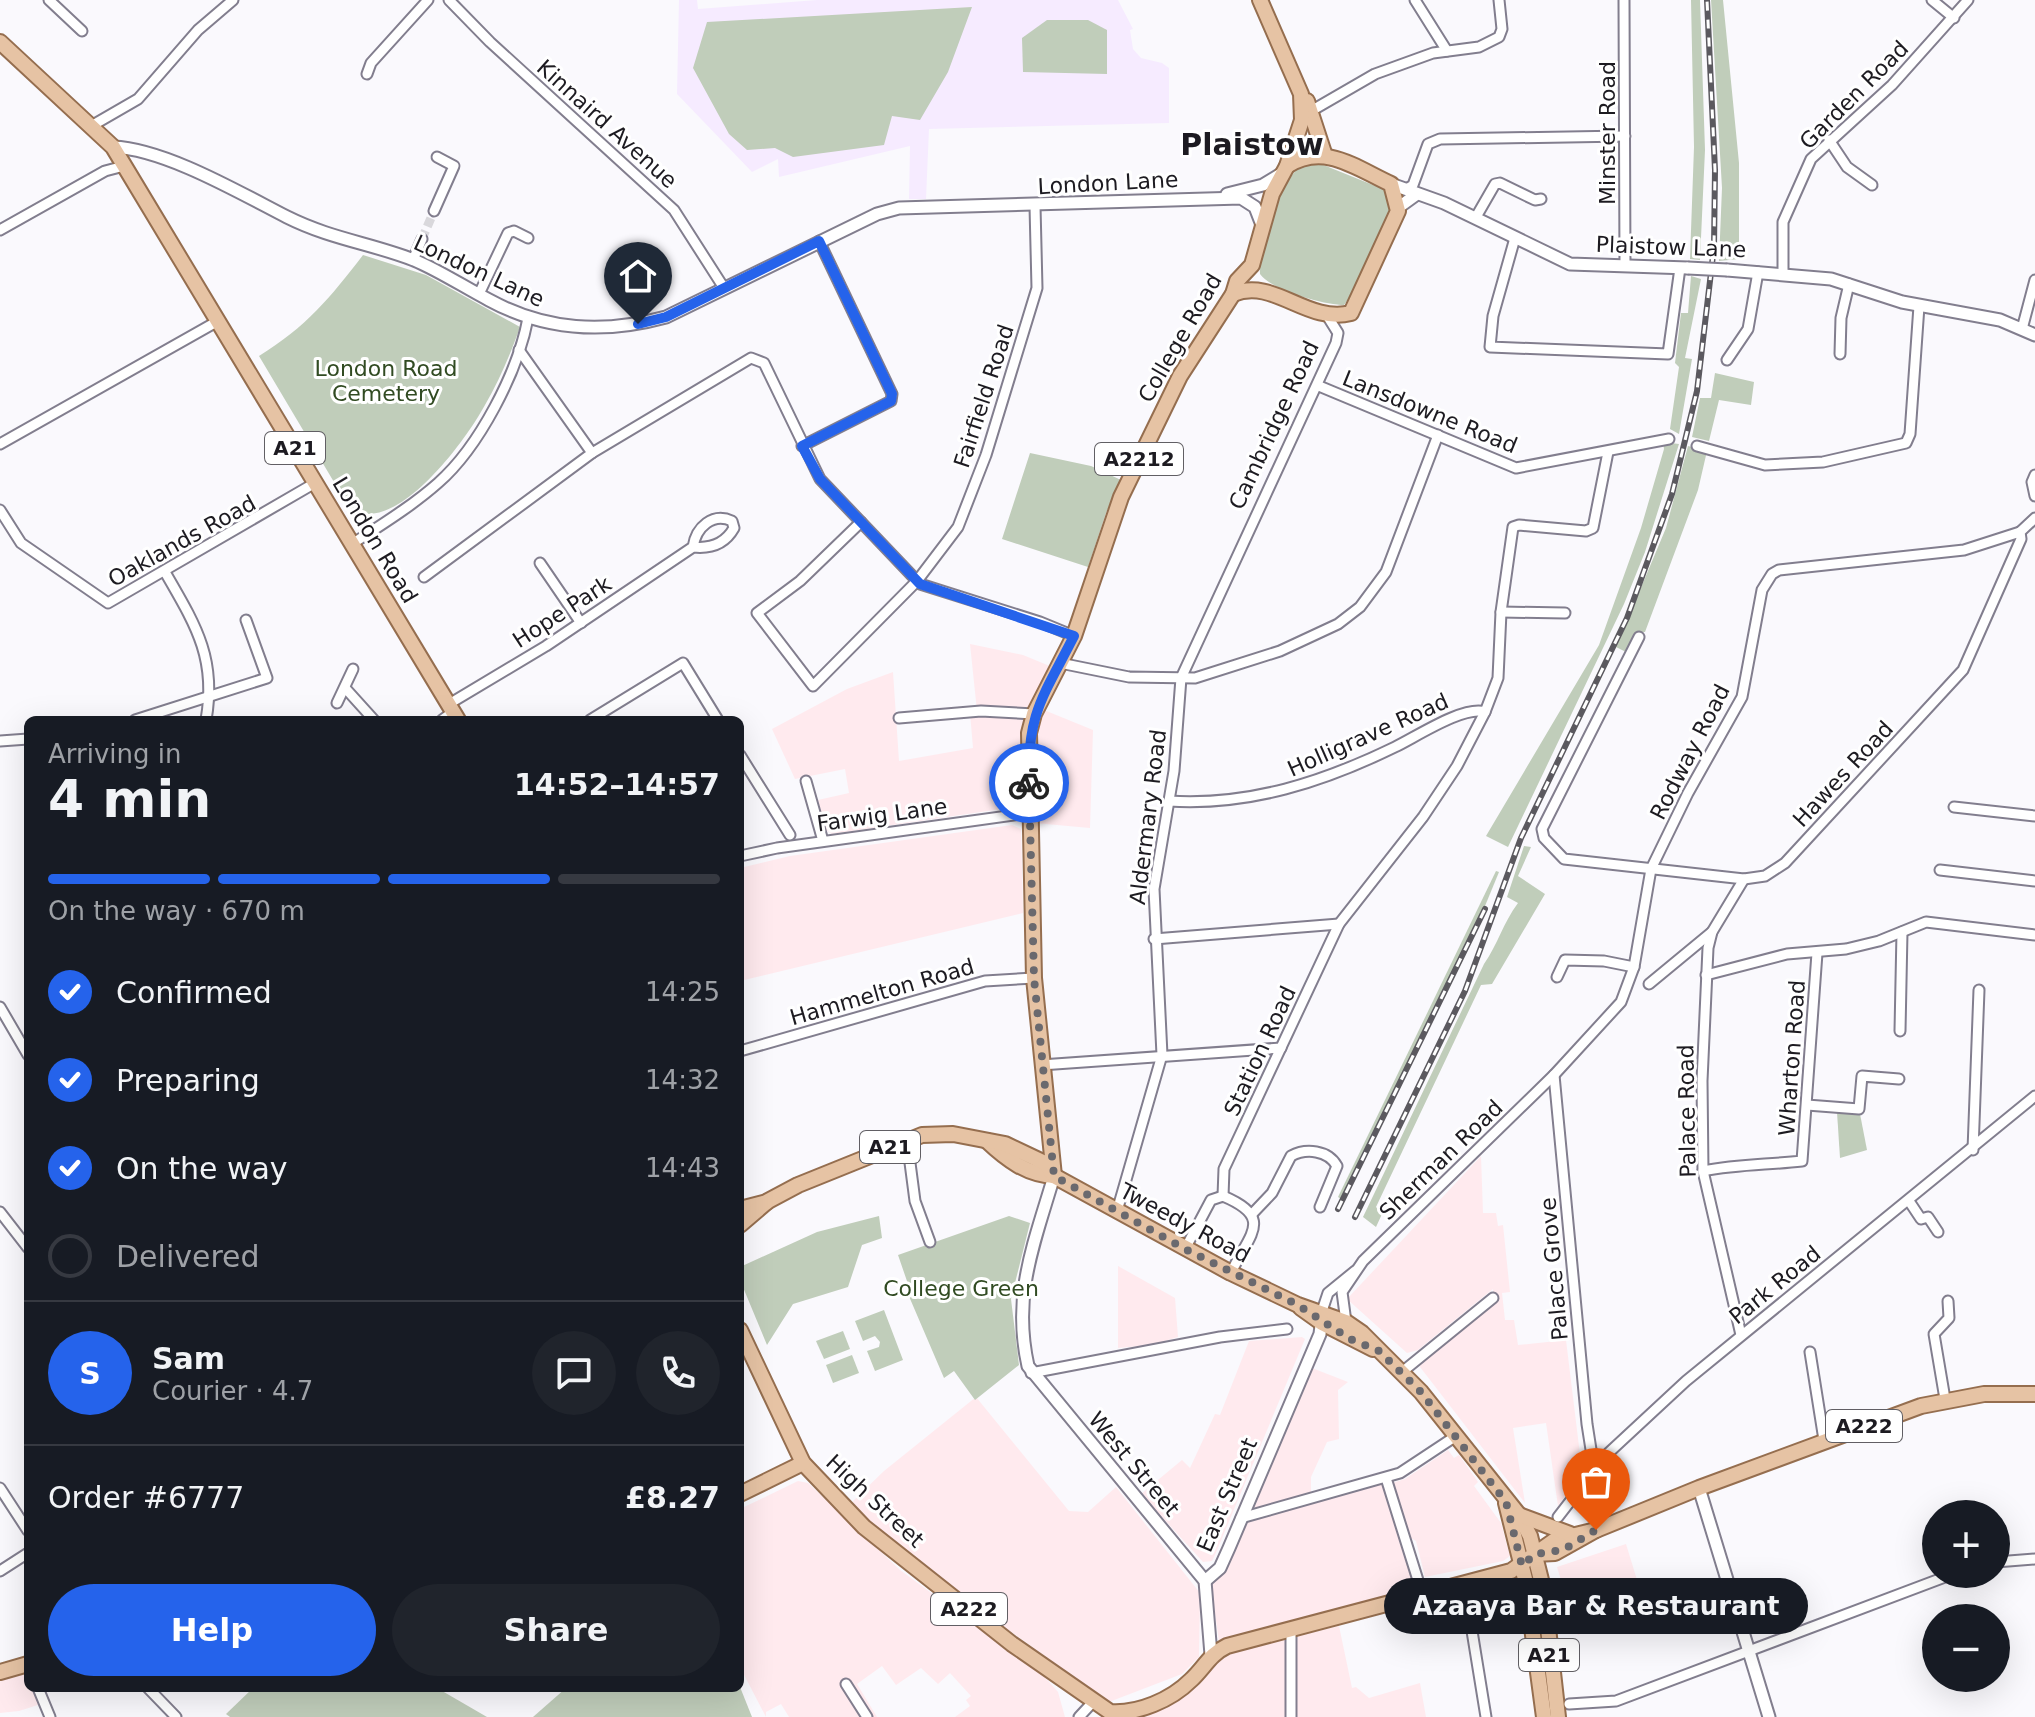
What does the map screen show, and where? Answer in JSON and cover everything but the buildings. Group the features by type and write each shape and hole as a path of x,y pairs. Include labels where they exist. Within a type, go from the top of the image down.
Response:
{"main road":[{"name":"A2212","path":"1260,0 1301,94 1302,120 1285,169"},
{"name":"A21","path":"0,42 93,125 113,147 127,171"},
{"path":"1285,169 1307,155 1324,153 1311,111 1301,94"},
{"name":"Plaistow Lane","path":"1324,153 1391,184"},
{"name":"College Road","path":"1054,1176 1034,978 1028,743 1034,714 1074,636 1121,497 1180,376 1233,294 1237,281 1252,265 1262,225 1285,169"},
{"name":"London Road","path":"127,171 451,714"},
{"path":"1391,184 1399,207"},
{"name":"Cambridge Road","path":"1328,317 1354,310 1399,207"},
{"path":"1252,265 1253,277 1266,292"},
{"path":"1233,294 1250,290 1266,292 1328,317"},
{"name":"Tweedy Road","path":"744,1208 768,1201 846,1163 907,1140 936,1134 987,1141 1025,1151 1045,1163 1054,1176 1185,1249 1298,1305 1323,1311 1346,1322 1402,1372 1456,1436 1519,1515 1535,1554"},
{"path":"1025,1151 1039,1149 1050,1138"},
{"name":"Tweedy Road","path":"987,1141 1005,1159 1040,1176 1054,1176"},
{"name":"Tweedy Road","path":"744,1222 768,1201"},
{"name":"Tweedy Road","path":"1323,1311 1379,1351"},
{"name":"A222","path":"744,1338 803,1463"},
{"name":"A222","path":"1535,1554 1563,1550 1596,1530 1699,1488 1824,1440 1945,1399 1984,1394 2035,1394"},
{"path":"744,1492 803,1463"},
{"name":"High Street","path":"803,1463 882,1544 1092,1703 1110,1712 1124,1713 1155,1703 1191,1680 1211,1655"},
{"name":"Tweedy Road","path":"1506,1502 1522,1566"},
{"path":"1519,1515 1570,1534"},
{"name":"A222","path":"1211,1655 1227,1646 1522,1566 1535,1554 1570,1534 1596,1530"},
{"name":"A21","path":"1535,1554 1566,1707"},
{"name":"A21","path":"1522,1566 1544,1717"},
{"path":"0,1672 24,1665"}],"street":[{"path":"49,0 82,31"},
{"path":"93,125 138,99 198,30 233,0"},
{"path":"367,74 371,63 428,0"},
{"name":"Kinnaird Avenue","path":"449,0 490,42 674,210 724,288"},
{"path":"1415,0 1447,51"},
{"path":"1311,111 1375,74 1447,51 1479,47 1499,37 1502,29 1499,0"},
{"name":"Minster Road","path":"1624,0 1625,266"},
{"path":"1932,0 1954,18"},
{"name":"Garden Road","path":"1783,274 1783,222 1811,159 1892,85 1968,0"},
{"path":"1399,207 1412,191 1428,144 1440,139 1625,136"},
{"path":"1829,140 1847,167 1872,185"},
{"name":"London Lane","path":"113,147 152,156 202,175 332,238 413,260 528,318 579,328 638,324 666,317 819,241 877,214 899,208 1215,198"},
{"path":"0,230 105,171 127,171 152,156"},
{"path":"434,211 454,166 437,157"},
{"path":"1215,198 1263,185 1285,169"},
{"path":"1476,217 1495,184 1500,183 1535,200 1541,199"},
{"name":"Plaistow Lane","path":"1391,184 1476,217 1570,264 1758,272 1849,284 1919,306 1981,316 2035,335"},
{"path":"1215,198 1246,199 1255,207 1262,225"},
{"name":"Fairfield Road","path":"861,522 800,581 757,613 813,686 917,581 958,527 986,455 1037,288 1035,206"},
{"path":"479,294 508,233 514,231 528,238"},
{"path":"1515,238 1493,316 1490,347 1668,354 1684,268"},
{"path":"413,260 422,239"},
{"path":"802,446 891,401 892,394 819,241"},
{"path":"1727,360 1748,329 1758,272"},
{"path":"2022,329 2035,280"},
{"path":"1840,354 1841,318 1849,284"},
{"path":"1697,446 1765,465 1823,462 1906,443 1910,434 1919,306"},
{"name":"Cambridge Road","path":"1181,678 1319,386 1338,333 1328,317"},
{"path":"352,544 439,482 493,411 519,350 528,318"},
{"path":"0,444 218,321"},
{"path":"519,350 592,453"},
{"path":"424,577 592,453 751,358 764,363 820,479 917,581 1074,636"},
{"name":"Lansdowne Road","path":"1319,386 1516,468 1669,439"},
{"path":"1060,663 1129,677 1181,678 1218,672 1280,651 1338,624 1360,607 1393,558 1438,435"},
{"name":"Station Road","path":"1223,1196 1224,1169 1339,924 1423,817 1457,766 1485,712 1498,678 1501,612 1513,527 1591,530 1608,452"},
{"path":"2035,475 2032,482 2035,496"},
{"name":"Oaklands Road","path":"0,510 21,543 108,603 315,483"},
{"name":"Hawes Road","path":"1639,637 1542,829 1544,838 1564,859 1744,879 1765,876 1785,863 1963,670 2021,539 2020,532 2035,518"},
{"name":"Rodway Road","path":"1554,1075 1610,1019 1621,1002 1634,967 1651,869 1688,793 1742,697 1762,590 1772,574 1779,570 1964,550 2020,532"},
{"name":"Hope Park","path":"451,714 693,547"},
{"path":"540,563 581,623"},
{"path":"165,572 202,635 210,695 207,716"},
{"path":"1501,612 1565,613"},
{"path":"147,716 267,678 246,620"},
{"path":"596,716 683,663 716,716"},
{"path":"337,703 353,669"},
{"name":"Aldermary Road","path":"1162,1055 1154,939 1154,889 1169,801 1181,678"},
{"path":"346,689 370,716"},
{"path":"605,710 609,716"},
{"name":"Holligrave Road","path":"1169,801 1242,799 1290,790 1377,755 1468,710 1485,712"},
{"path":"899,718 981,711 1034,714"},
{"path":"0,741 24,739"},
{"path":"744,761 790,829"},
{"path":"806,781 823,841"},
{"path":"1954,807 2035,816"},
{"name":"Farwig Lane","path":"744,855 823,841 1029,813"},
{"path":"1940,870 2035,881"},
{"path":"1649,984 1712,932 1744,879"},
{"path":"1706,975 1787,954 1846,949 1926,922 2035,935"},
{"path":"1154,939 1339,924"},
{"name":"Palace Road","path":"1712,932 1706,975 1701,1126 1703,1171 1741,1335"},
{"path":"1900,1031 1902,932"},
{"name":"Wharton Road","path":"1703,1171 1753,1162 1764,1165 1802,1161 1817,953"},
{"path":"1557,977 1565,960 1604,961 1634,967"},
{"name":"Hammelton Road","path":"744,1050 985,981 1034,978"},
{"path":"1973,1150 1979,990"},
{"path":"0,1007 24,1048"},
{"path":"1041,1065 1281,1048"},
{"path":"1117,1211 1162,1055"},
{"name":"Sherman Road","path":"1323,1311 1338,1282 1355,1271 1554,1075"},
{"name":"Palace Grove","path":"1554,1075 1583,1395 1591,1452 1596,1459"},
{"path":"1807,1105 1859,1109 1862,1076 1899,1079"},
{"name":"Park Road","path":"1558,1517 1592,1473 1596,1459 1603,1458 1648,1413 1973,1150 2035,1096"},
{"path":"907,1140 915,1201 930,1242"},
{"path":"1253,1213 1272,1193 1291,1156 1307,1151 1329,1156 1337,1166 1320,1207"},
{"name":"College Road","path":"1031,1373 1022,1324 1023,1282 1054,1176"},
{"path":"1185,1249 1207,1203 1223,1196 1253,1213"},
{"path":"1909,1201 1921,1219 1928,1217 1938,1232"},
{"path":"0,1212 24,1243"},
{"path":"1231,1273 1255,1225 1253,1213"},
{"name":"Sherman Road","path":"1346,1322 1341,1298 1355,1271"},
{"path":"1402,1372 1493,1298"},
{"path":"1945,1399 1934,1334 1949,1318 1948,1301"},
{"name":"East Street","path":"1211,1655 1205,1581 1220,1568 1323,1311"},
{"path":"1031,1373 1220,1337 1287,1329"},
{"path":"1810,1352 1824,1440"},
{"name":"West Street","path":"1031,1373 1205,1581"},
{"path":"1241,1518 1400,1473 1456,1436"},
{"path":"1386,1478 1422,1593"},
{"path":"0,1488 24,1525"},
{"path":"1699,1488 1769,1717"},
{"path":"0,1571 24,1556"},
{"path":"2010,1561 2035,1559"},
{"path":"1464,1582 1486,1717"},
{"path":"1566,1707 1616,1701 1922,1586"},
{"path":"1291,1630 1291,1717"},
{"path":"846,1684 867,1717"},
{"path":"40,1692 50,1717"},
{"path":"152,1692 176,1717"},
{"path":"1079,1717 1092,1703"}],"shaded area":[{"path":"679,0 697,0 698,9 817,0 1118,0 1133,29 1130,30 1133,49 1141,58 1169,68 1169,123 929,129 926,199 909,199 910,146 779,177 778,159 752,172 677,94"},
{"path":"970,644 1023,655 1057,669 1034,713 1029,805 832,834 826,830 818,800 849,793 845,769 795,779 772,729 847,689 893,672 899,761 973,748 970,713 977,711"},
{"path":"1044,710 1093,730 1090,828 1035,823 1035,735"},
{"path":"1012,825 1021,829 1023,913 744,980 744,867 790,856"},
{"path":"1481,1156 1483,1213 1496,1213 1498,1226 1503,1225 1510,1292 1502,1293 1505,1320 1514,1320 1518,1345 1566,1340 1582,1471 1558,1506 1546,1423 1513,1428 1525,1503 1420,1367 1421,1361 1494,1301 1493,1289 1418,1350 1407,1353 1347,1299"},
{"path":"1118,1266 1175,1298 1178,1337 1152,1345 1118,1348"},
{"path":"1305,1339 1215,1555 1212,1561 1203,1562 1141,1494 1182,1460 1190,1468 1215,1414 1220,1415 1249,1341"},
{"path":"1312,1368 1348,1382 1338,1390 1339,1439 1327,1442 1311,1477 1311,1492 1254,1508"},
{"path":"976,1397 1069,1511 1088,1512 1116,1487 1200,1593 1199,1657 1182,1674 1109,1702 890,1545 854,1507 853,1501 884,1471"},
{"path":"1448,1450 1454,1458 1459,1455 1478,1482 1474,1486 1501,1523 1510,1556 1503,1561 1425,1577 1416,1541 1409,1537 1392,1483 1405,1479"},
{"path":"798,1481 808,1483 900,1570 1042,1674 1058,1692 1065,1717 955,1717 970,1706 966,1700 971,1696 950,1673 938,1684 921,1668 896,1685 882,1666 857,1684 877,1717 789,1717 781,1704 766,1712 766,1717 744,1675 744,1507"},
{"path":"1382,1482 1414,1589 1219,1641 1211,1586 1221,1575 1246,1520"},
{"path":"1626,1544 1649,1619 1616,1632 1612,1620 1578,1635 1557,1567"},
{"path":"1339,1626 1352,1688 1356,1687 1369,1698 1420,1683 1426,1717 1111,1717 1138,1714 1188,1694 1223,1654"},
{"path":"24,1658 24,1692 40,1692 44,1703 0,1713 0,1664"}],"green space":[{"path":"1691,0 1700,0 1705,150 1700,260 1690,259 1694,147"},
{"path":"1711,0 1723,0 1739,163 1739,259 1719,261 1722,188"},
{"path":"972,7 948,72 920,120 892,116 884,145 793,157 775,148 747,150 729,134 693,68 707,22"},
{"path":"1047,20 1088,20 1107,30 1107,74 1023,72 1022,38"},
{"path":"1316,162 1383,189 1393,198 1376,254 1344,305 1299,296 1275,286 1260,274 1266,234 1283,188 1298,169"},
{"name":"London Road Cemetery","path":"363,255 426,275 520,327 490,396 476,421 446,461 408,498 388,509 368,514 350,509 259,356 316,311"},
{"path":"1691,276 1701,279 1685,358 1692,359 1679,434 1670,429 1679,367 1675,363 1681,313 1688,313"},
{"path":"1715,373 1754,382 1751,405 1719,400 1709,441 1692,437 1700,398 1711,398"},
{"path":"1663,442 1679,444 1645,552 1624,604 1508,847 1486,836 1599,645 1641,528 1664,449"},
{"path":"1688,446 1707,451 1698,490 1645,632 1637,632 1628,653 1616,647 1666,528"},
{"path":"1030,453 1091,466 1121,480 1088,567 1002,539"},
{"path":"1524,846 1531,847 1518,876 1545,894 1492,984 1481,985 1376,1207 1382,1214 1376,1227 1363,1217 1484,964 1518,903 1507,897"},
{"path":"1496,871 1499,872 1478,923 1341,1199 1338,1197"},
{"path":"1837,1112 1860,1114 1867,1150 1840,1158"},
{"path":"879,1216 882,1238 862,1245 848,1287 793,1304 767,1345 744,1290 744,1265 817,1232"},
{"name":"College Green","path":"1009,1216 1030,1223 1011,1299 1019,1365 975,1400 954,1371 944,1378 905,1287 908,1284 898,1255"},
{"path":"884,1310 903,1360 875,1371 867,1351 879,1347 880,1342 875,1336 863,1341 855,1321"},
{"path":"843,1331 850,1349 824,1359 816,1341"},
{"path":"852,1355 859,1373 833,1383 826,1365"},
{"path":"249,1692 444,1692 487,1717 230,1717 226,1714"},
{"path":"561,1692 742,1692 752,1717 533,1717"}],"tunnel":[{"path":"422,239 434,211"}],"railway":[{"path":"1355,1217 1465,991 1521,838 1627,618 1672,494 1697,391 1714,247 1715,170 1707,0"},
{"path":"1338,1209 1485,909"}],"way so far":[{"path":"1029,783 1034,978 1054,1176 1185,1249 1298,1305 1361,1345 1379,1351 1421,1392 1506,1502 1522,1566 1535,1554 1563,1550 1596,1530"}],"place":[{"name":"Azaaya Bar & Restaurant","path":"1596,1530"}],"district":[{"name":"Plaistow","path":"1252,144"}],"route":[{"path":"638,324 666,317 819,241 892,394 891,401 802,446 820,479 920,584 1074,636 1034,714 1028,743 1029,783"}]}
